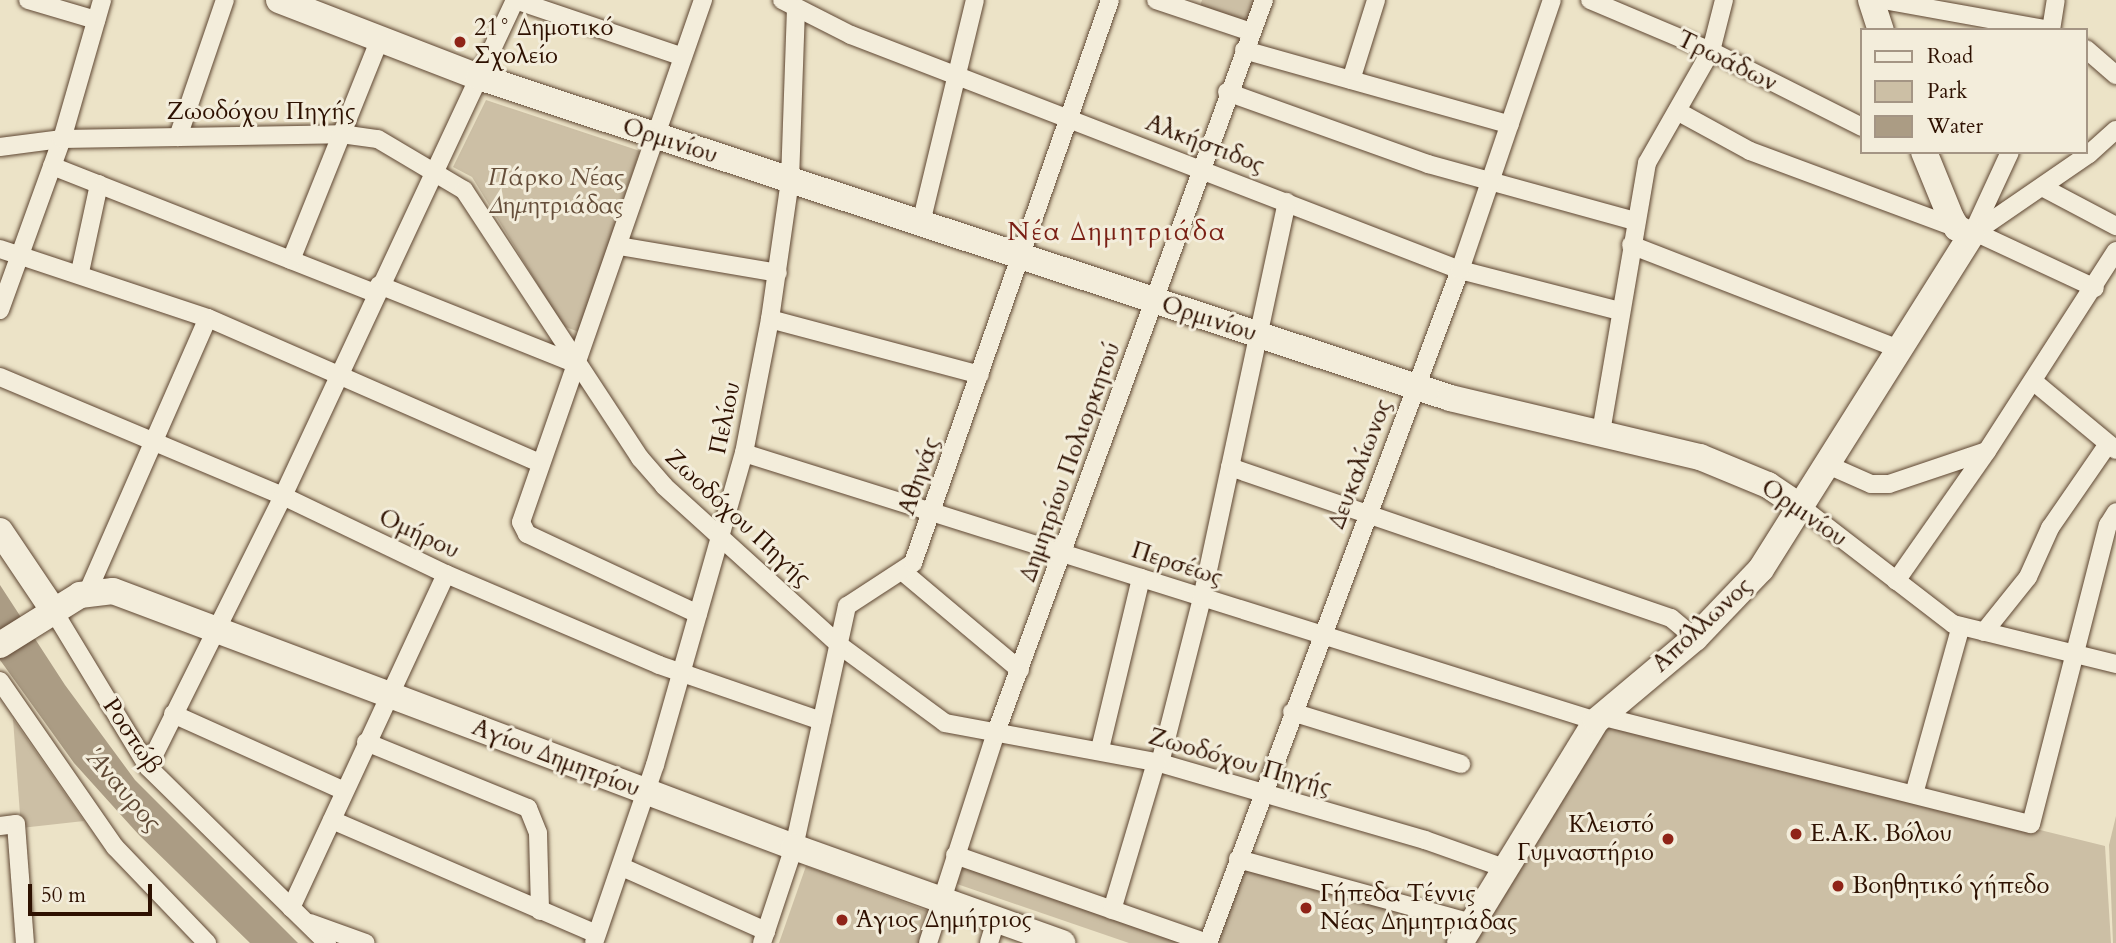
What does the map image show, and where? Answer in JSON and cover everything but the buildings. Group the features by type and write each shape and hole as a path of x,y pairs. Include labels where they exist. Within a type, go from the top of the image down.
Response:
{"street":[{"path":"28,0 96,20"},
{"path":"0,310 62,139 103,0"},
{"path":"178,137 225,0"},
{"name":"Ορμινίου","path":"279,0 310,6 379,41 479,77 1415,387 1601,432 1730,468 1801,507 1896,581 1961,626 2116,664"},
{"path":"148,767 283,496 377,289 515,0 683,57"},
{"path":"698,614 527,534 521,522 703,0"},
{"path":"920,223 960,76 975,0"},
{"name":"Αθηνάς","path":"764,937 794,847 838,644 852,599 913,563 933,513 1110,0"},
{"path":"1156,0 1190,5 1251,32"},
{"name":"Δημητρίου Πολιορκητού","path":"928,943 995,735 1064,554 1227,92 1264,0"},
{"path":"1351,80 1376,0"},
{"name":"Δευκαλίωνος","path":"1208,943 1261,793 1460,270 1552,0"},
{"name":"Τρωάδων","path":"1590,0 1711,51 1860,126"},
{"path":"1601,432 1647,163 1711,51 1724,0"},
{"path":"1871,0 1880,28"},
{"path":"1883,0 2048,28"},
{"path":"2054,28 2056,0"},
{"name":"Αλκήστιδος","path":"789,5 851,35 1460,270 1620,311"},
{"name":"Πελίου","path":"595,939 647,792 744,453 778,272 790,180 789,5"},
{"path":"290,260 379,41"},
{"path":"1244,50 1510,125"},
{"path":"2088,51 2116,75"},
{"path":"1227,92 1365,143 1491,182 1635,221"},
{"path":"1676,111 1750,151 1968,232 2095,288"},
{"name":"Απόλλωνος","path":"2088,152 2115,132"},
{"name":"Ζωοδόχου Πηγής","path":"0,147 62,139 341,134 378,139 435,171 470,198 650,472 838,644 945,723 995,735 1100,749 1158,762 1504,868"},
{"path":"1925,154 1968,232"},
{"path":"1968,232 1988,206 2009,154"},
{"name":"Απόλλωνος","path":"1466,933 1598,719 1695,638 1754,578 1828,466 1968,232 2042,187 2086,154"},
{"path":"52,166 290,260 377,289 577,364"},
{"path":"80,272 99,184"},
{"path":"2042,187 2116,226"},
{"path":"1112,910 1158,762 1202,597 1287,202"},
{"path":"1631,245 1899,349"},
{"path":"619,246 778,272"},
{"path":"0,249 80,272 208,318 540,463"},
{"path":"1896,581 1987,451 2095,288 2116,251"},
{"path":"0,645 49,612 88,591 208,318"},
{"path":"770,318 980,375"},
{"name":"Ομήρου","path":"0,377 156,440 283,496 446,574 682,674 822,721"},
{"path":"1984,632 2028,577 2050,528 2112,447 2033,381"},
{"path":"1828,466 1871,484 1889,484 1987,451"},
{"name":"Περσέως","path":"744,453 1321,635 1598,719 2031,824 2075,655"},
{"path":"1230,467 1671,618 1695,638"},
{"path":"2075,655 2108,525 2116,512"},
{"name":"Ροστώβ","path":"0,531 148,767 327,943"},
{"path":"902,571 1020,670"},
{"path":"291,908 446,574"},
{"path":"1100,749 1141,578"},
{"name":"Αγίου Δημητρίου","path":"88,591 113,591 217,628 794,847 942,899 993,931 1062,943"},
{"path":"1914,794 1961,626"},
{"path":"0,681 115,847 207,943"},
{"path":"1292,712 1461,764"},
{"path":"173,714 344,792"},
{"path":"366,742 528,808 538,834 540,911"},
{"path":"332,820 540,911 595,939"},
{"path":"8,825 25,943"},
{"path":"955,855 1208,943"},
{"path":"1238,859 1466,933"},
{"path":"622,867 764,937"},
{"path":"305,921 366,943"}],"green space":[{"path":"1202,0 1258,0 1249,23 1200,6"},
{"name":"Πάρκο Νέας Δημητριάδας","path":"486,100 640,151 579,332 563,326 472,177 453,167"},
{"path":"13,719 84,821 21,828"},
{"name":"Ε.Α.Κ. Βόλου","path":"1603,722 2105,846 2111,943 1216,943 1242,864 1479,930"},
{"path":"2116,816 2116,943 2113,943 2109,845"},
{"path":"806,866 930,912 920,943 779,943"},
{"path":"963,867 1184,943 1129,943 957,884"}],"water":[{"name":"Άναυρος","path":"0,585 65,685 135,780 298,943 250,943 139,835 74,763 0,660"}],"place":[{"name":"21° Δημοτικό Σχολείο","path":"460,42"},
{"name":"Ε.Α.Κ. Βόλου","path":"1796,834"},
{"name":"Κλειστό Γυμναστήριο","path":"1668,839"},
{"name":"Βοηθητικό γήπεδο","path":"1838,886"},
{"name":"Γήπεδα Τέννις Νέας Δημητριάδας","path":"1306,908"},
{"name":"Άγιος Δημήτριος","path":"842,920"}],"district":[{"name":"Νέα Δημητριάδα","path":"1117,232"}]}
